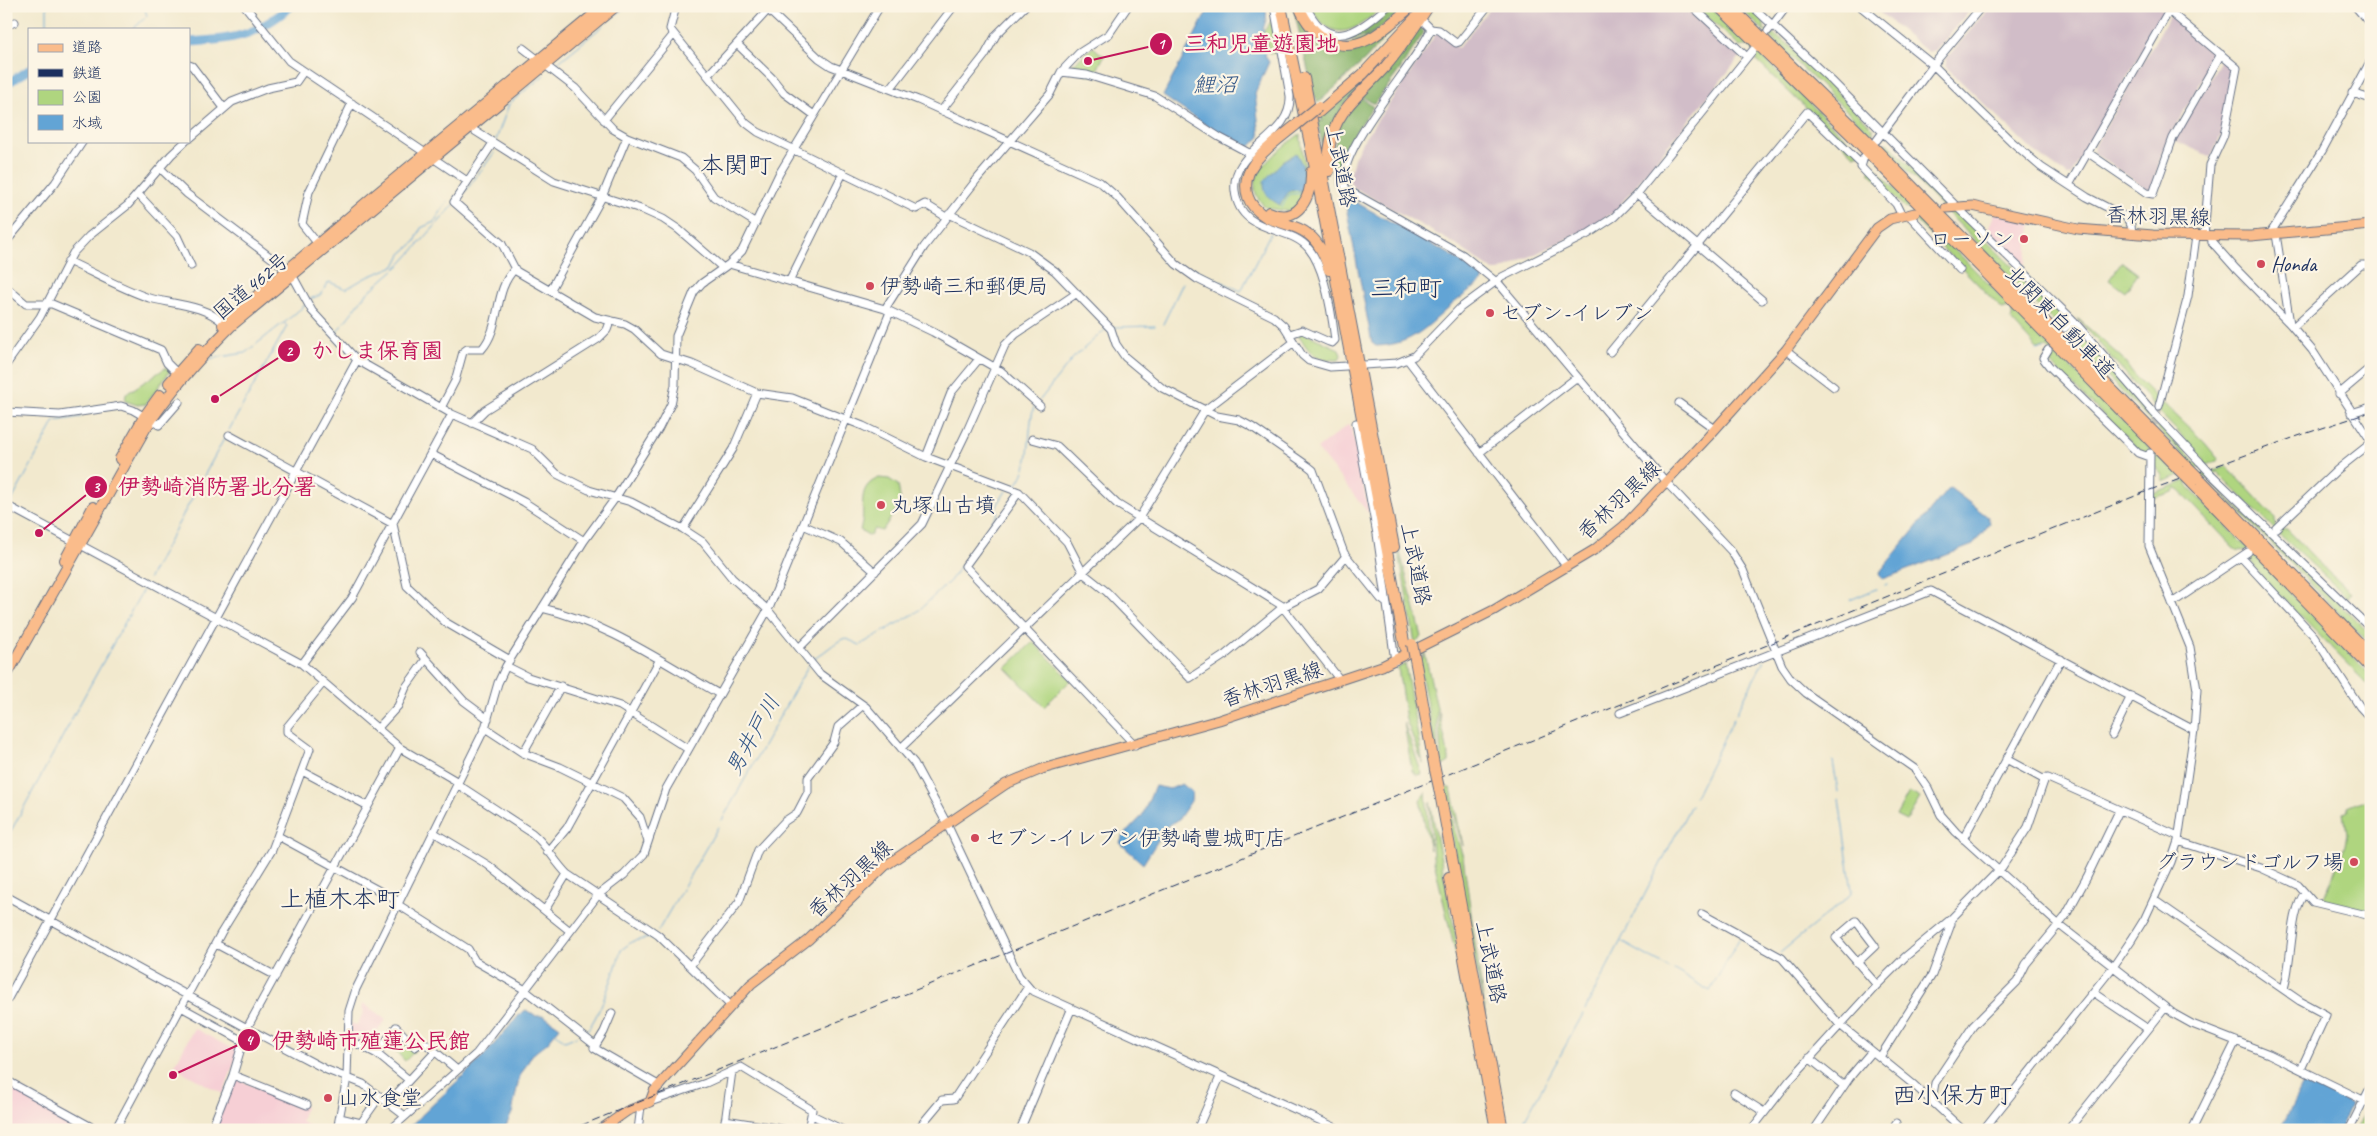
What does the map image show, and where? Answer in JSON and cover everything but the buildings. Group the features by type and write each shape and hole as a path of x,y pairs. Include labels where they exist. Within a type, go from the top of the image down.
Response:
{"highway":[{"name":"国道462号","path":"147,419 205,352 318,244 470,125 541,64 604,6"},
{"name":"国道462号","path":"6,667 147,419 177,373 224,324 289,273 541,64 616,6"},
{"name":"上武道路","path":"1281,6 1300,92 1344,324 1356,366 1363,439 1374,501 1409,646"},
{"name":"上武道路","path":"1288,6 1336,238 1356,366 1412,661 1496,1130"},
{"path":"1299,6 1306,20 1317,34 1330,42 1345,45 1369,39 1413,6"},
{"path":"1319,110 1372,58 1403,22 1413,6"},
{"path":"1336,238 1328,157 1333,128 1346,106 1394,56 1428,6"},
{"path":"1344,324 1327,264 1318,244 1303,231 1273,220 1259,212 1251,204 1247,193 1247,177 1255,162 1363,74 1407,25 1428,6"},
{"name":"北関東自動車道","path":"1722,8 1856,128 2184,469 2371,668"},
{"path":"1297,128 1266,157 1252,177 1252,193 1256,202 1263,209 1273,214 1285,215 1301,208 1311,188 1311,170 1304,134 1300,92"},
{"name":"北関東自動車道","path":"2196,482 2371,655"},
{"name":"国道462号","path":"6,676 77,543"},
{"name":"上武道路","path":"1435,789 1503,1130"}],"main road":[{"name":"香林羽黒線","path":"1946,208 1972,206 2062,226 2132,234 2204,236 2273,234 2371,225"},
{"name":"香林羽黒線","path":"650,1102 653,1092 751,984 829,922 885,866 1006,784 1021,776 1219,720 1395,661 1494,610 1567,567 1609,538 1666,482 1786,350 1875,230 1887,220 1908,214"},
{"path":"600,1130 627,1111 650,1102"}],"street":[{"path":"245,6 273,44 303,72 467,181"},
{"path":"676,6 670,26 674,34 746,123 758,132 916,209 925,204 1029,252 1055,271 1077,292 1111,329 1116,344 1132,364 1162,388 1205,410 1252,427 1313,470 1346,556 1385,602"},
{"path":"337,1130 347,1078 349,1011 356,989 485,728 498,683 508,663 584,541 616,498 659,428 671,404 675,385 676,336 694,292 706,279 726,266 742,251 793,150 880,6"},
{"path":"890,89 954,6"},
{"path":"390,1130 477,1053 598,895 624,875 644,854 666,789 768,610 847,419 888,310 924,247 948,215 1050,94 1061,72 1079,54 1109,34 1128,6"},
{"path":"1274,6 1290,106 1285,120 1278,130 1251,154 1237,172 1235,183 1236,198 1246,215 1251,220 1298,240 1310,250 1320,269 1335,340 1332,343 1302,330 1290,334"},
{"path":"1306,6 1321,27 1331,32 1344,34 1362,28 1388,6"},
{"path":"1424,22 1431,29 1439,30 1456,42 1459,42 1488,6"},
{"path":"1692,6 1748,57"},
{"path":"1752,6 1770,28 1883,132 2074,321 2153,412 2212,475 2371,629"},
{"path":"1770,28 1787,6"},
{"path":"1860,6 1933,65 2022,151 2069,186 2126,217 2131,225 2132,234"},
{"path":"1877,140 1933,65 1982,6"},
{"path":"2355,6 2371,25"},
{"path":"941,111 985,55 996,35 1022,7"},
{"path":"708,75 737,44 766,8 819,58 841,71 890,89 1100,182 1185,272 1270,314 1290,334 1302,355 1313,363 1323,366 1356,366 1390,364 1408,360 1423,348 1466,302 1496,281 1516,268 1602,226 1620,212 1637,194 1753,50"},
{"path":"2069,186 2169,8 2236,67 2224,136 2210,165 2204,236 2159,406"},
{"path":"6,26 15,22"},
{"path":"1431,29 1414,60 1355,144 1346,165 1345,186 1352,193 1462,255 1496,281 1666,482 1731,551 1740,564 1788,675 1802,691 1915,769 1928,788 1941,815 1963,840 2058,924 2165,1008 2192,1024 2301,1069 2367,1102"},
{"path":"604,120 674,34"},
{"path":"737,44 772,78 782,91 814,115"},
{"path":"523,48 574,88 604,120 627,137 685,160 696,170 714,197 756,223"},
{"path":"2087,152 2147,193 2152,194 2173,138 2221,54"},
{"path":"2291,325 2273,234 2322,151 2371,60"},
{"path":"190,65 224,108"},
{"path":"190,138 224,108 242,98 296,82 303,72"},
{"path":"1061,72 1087,75 1155,96 1219,138 1251,154"},
{"path":"2352,94 2371,99"},
{"path":"318,244 302,224 306,199 352,104"},
{"path":"1610,352 1808,112 1862,160 1863,169 1960,270"},
{"path":"470,125 554,181 663,219 726,266 790,280 888,310 933,332 1008,376 1040,406"},
{"path":"550,291 602,197 627,137"},
{"path":"6,242 55,183 82,142"},
{"path":"6,365 48,303 68,261 89,236 138,194 186,142"},
{"path":"493,142 454,202 502,244 515,269 595,318 625,324 634,329 657,352 692,364 757,393 792,398 847,419 926,457 1018,492 1067,542 1083,572 1107,592 1190,678 1231,651 1283,608 1318,588 1346,556"},
{"path":"160,168 187,194 289,273 312,310 356,360 452,414 532,449 557,474 588,490 631,502 684,529 702,542 732,578 768,610 824,678 863,705 914,763 947,824 1020,976 1028,987 1071,1010 1341,1130"},
{"path":"790,280 844,173"},
{"path":"138,194 177,236 191,266"},
{"path":"1637,194 1762,300"},
{"path":"2204,236 2212,242 2291,325 2312,350 2371,442 2276,528"},
{"path":"68,261 149,298 184,304 219,319 224,324"},
{"path":"2291,325 2361,265 2371,265"},
{"path":"441,408 455,381 463,352 467,349 482,349 493,331 503,288 515,269"},
{"path":"6,287 26,304 48,303 161,350 167,364 177,373"},
{"path":"799,648 922,524 996,368 1005,345 1013,337 1077,292"},
{"path":"2065,328 2074,321"},
{"path":"472,424 485,410 598,339 610,322"},
{"path":"901,748 1025,630 1138,518 1205,410 1294,342"},
{"path":"1786,350 1834,387"},
{"path":"1983,1130 2112,967 2139,930 2154,900 2171,862 2178,838 2197,701 2195,666 2190,647 2149,546 2150,454 2138,453 2049,366 2043,358 2048,350"},
{"path":"926,457 951,393 979,359"},
{"path":"6,1002 356,360"},
{"path":"1408,360 1567,567"},
{"path":"2339,394 2371,367"},
{"path":"1479,453 1577,376"},
{"path":"684,529 733,450 757,393"},
{"path":"6,412 46,416 121,406 134,410 156,425 161,424 179,402"},
{"path":"1679,403 1715,429"},
{"path":"2351,413 2371,407"},
{"path":"302,664 345,611 452,414"},
{"path":"1356,423 1363,439"},
{"path":"229,435 393,524 407,586 445,622 528,677 620,706 688,749"},
{"path":"1032,439 1057,446 1118,504 1283,608 1340,680"},
{"path":"431,454 524,502 584,541"},
{"path":"1018,492 966,566 1135,745"},
{"path":"1374,501 1385,602 1395,661"},
{"path":"6,505 302,664 400,748 458,783 539,838 547,852 567,874 658,935 731,1006"},
{"path":"804,525 841,542 875,572"},
{"path":"2172,603 2248,552"},
{"path":"2241,557 2314,636 2360,707 2371,720"},
{"path":"1620,713 1776,650 1931,591 2194,730"},
{"path":"542,608 593,623 644,650 659,661 719,694"},
{"path":"420,652 464,702 488,719"},
{"path":"377,728 398,706 406,687 426,659"},
{"path":"1963,840 2061,659"},
{"path":"547,852 567,828 659,661"},
{"path":"115,1130 216,944 272,850 310,749 287,732 287,727 323,683"},
{"path":"523,753 561,686"},
{"path":"2112,735 2131,696"},
{"path":"690,966 739,902 758,850 784,821 797,813 808,792 808,778 834,742 838,727 863,705"},
{"path":"485,728 523,753 560,767 623,798 640,817 648,843"},
{"path":"211,1130 233,1075 247,1028 400,748"},
{"path":"2006,759 2178,838 2261,868 2296,884 2313,902 2371,916"},
{"path":"302,771 368,806"},
{"path":"1751,1130 1809,1058 1877,985 1905,957 1951,919 1998,871 2028,827 2045,778"},
{"path":"1932,1100 1935,1083 1974,1026 2018,982 2026,964 2058,924 2087,877 2119,810"},
{"path":"433,832 488,865 570,931"},
{"path":"278,836 398,903 468,949 475,961 525,991 596,1046"},
{"path":"545,910 567,874"},
{"path":"2284,988 2290,968 2290,950 2298,912 2305,893"},
{"path":"6,896 247,1028 347,1078 363,1084 405,1116"},
{"path":"2154,900 2284,988 2300,1001 2326,1015 2301,1069"},
{"path":"1702,914 1782,958 1840,1025 1932,1100 1963,1130"},
{"path":"1880,1058 1932,975 1951,924 1951,919"},
{"path":"1857,963 1875,946 1856,921 1836,938 1857,963 1877,985"},
{"path":"216,944 276,976"},
{"path":"917,1130 942,1100 954,1099 1028,987"},
{"path":"2093,992 2148,1029"},
{"path":"181,1007 243,1041"},
{"path":"2068,1130 2165,1008"},
{"path":"1020,1130 1071,1010"},
{"path":"612,1014 594,1048 660,1086"},
{"path":"377,1054 396,1027 415,1047 425,1042 457,1070"},
{"path":"348,1039 377,1054 409,1080"},
{"path":"2192,1130 2236,1041"},
{"path":"1814,1130 1844,1086 1872,1051"},
{"path":"388,1103 435,1052"},
{"path":"1809,1058 1844,1086"},
{"path":"650,1102 742,1068 812,1110 808,1130"},
{"path":"724,1130 732,1071"},
{"path":"233,1075 307,1106"},
{"path":"1197,1130 1220,1076"},
{"path":"6,1080 97,1130"},
{"path":"2349,1130 2367,1102 2371,1086"},
{"path":"1734,1094 1764,1112"},
{"path":"340,1118 361,1123 380,1096"},
{"path":"638,1130 641,1106"},
{"path":"812,1115 839,1129"},
{"path":"725,1120 788,1130"},
{"path":"1892,1130 1896,1123"}],"shaded area":[{"path":"1492,6 1688,6 1740,53 1740,57 1614,212 1591,227 1500,271 1494,271 1455,244 1353,187 1349,180 1354,158 1362,142 1419,61 1436,33 1441,34 1458,48"},
{"path":"1872,6 1973,6 1936,50 1928,52"},
{"path":"1991,6 2158,6 2163,10 2163,14 2071,175 2068,176 2033,151 1946,67 1946,59"},
{"path":"2169,17 2172,17 2214,54 2215,58 2169,137 2162,153 2152,188 2149,190 2094,153 2093,149"},
{"path":"2222,58 2234,68 2221,135 2211,157 2174,140"},
{"path":"1995,213 2032,222 2025,265 1988,229"},
{"path":"1349,424 1352,429 1369,514 1317,449"},
{"path":"363,1003 386,1020 365,1047 351,1039 351,1023 357,1025 364,1011 361,1008"},
{"path":"194,1028 238,1052 223,1094 174,1067"},
{"path":"234,1078 305,1107 301,1122 318,1130 214,1130"},
{"path":"6,1084 91,1130 6,1130"}],"green space":[{"path":"1293,6 1297,6 1342,48 1400,21 1365,60 1318,103 1313,92"},
{"path":"1309,6 1384,6 1363,23 1345,31 1327,27 1318,19"},
{"path":"1695,6 1708,6 1727,22 1860,153 1854,155 1757,61 1756,53 1749,46 1740,46"},
{"path":"1738,6 1749,6 1764,21 1764,29 1788,44 1873,128 1873,136"},
{"path":"1391,8 1401,10 1381,28 1367,35 1341,41 1343,38 1363,32"},
{"path":"1272,20 1278,52 1270,54 1264,31"},
{"path":"1419,26 1424,32 1399,71 1374,104 1362,98 1373,107 1345,147 1336,185 1334,185 1331,164 1339,124"},
{"path":"1397,42 1395,51 1342,107 1325,158 1317,120 1323,121 1320,116"},
{"path":"1093,47 1104,56 1094,76 1066,70"},
{"path":"1300,134 1308,186 1296,207 1286,211 1267,208 1258,198 1255,187 1257,177 1271,157"},
{"path":"1888,143 1939,195 1948,210 1957,212 2023,277 2025,290 2037,290 2064,316 2063,326 2068,329 2077,330 2149,415 2198,464 2205,461 2077,318 2122,358 2132,373 2157,398 2156,404 2161,407 2162,402 2204,442 2219,460 2163,482 2163,475 2153,464 2153,454 2140,451 2049,362 2050,352 2046,348 2037,349 2011,320 2012,310 2009,307 2002,309 1916,221 1917,216 1912,209 1905,208 1870,173 1869,162 2169,468 2194,466 1882,145"},
{"path":"2122,262 2138,274 2125,292 2109,280"},
{"path":"1302,332 1339,349 1341,355 1339,360 1323,359 1310,351 1297,334"},
{"path":"167,367 170,371 146,404 137,405 125,401 126,394"},
{"path":"2227,466 2275,518 2275,525 2279,529 2287,529 2329,573 2351,592 2348,598 2277,532 2217,472 2209,475 2209,479 2371,635 2371,646 2207,478 2204,477 2186,484 2371,676 2371,688 2261,576 2250,560 2250,554 2245,551 2236,550 2180,491 2175,488 2173,492 2153,498 2153,493"},
{"name":"丸塚山古墳","path":"879,478 889,479 898,485 901,503 882,531 874,529 870,536 860,530 863,500 866,488 871,482"},
{"path":"1396,537 1422,637 1415,643"},
{"path":"1033,642 1071,680 1044,707 1006,668"},
{"path":"1418,657 1426,657 1437,708 1437,757"},
{"path":"1405,664 1423,764 1406,720 1398,668"},
{"path":"1439,712 1449,758 1449,762 1441,767"},
{"path":"1404,723 1422,774 1417,775 1412,771"},
{"path":"1445,786 1451,789 1463,846 1446,791"},
{"path":"1426,792 1430,850 1420,800"},
{"path":"1909,792 1920,798 1906,821 1896,816"},
{"path":"1444,796 1463,857 1485,1014"},
{"name":"グラウンドゴルフ場","path":"2371,797 2371,914 2326,903 2324,899 2345,845 2347,833 2344,813 2348,811 2347,807"},
{"path":"1430,802 1470,1011 1433,857"},
{"path":"403,1040 414,1052 405,1061 395,1050"},
{"path":"2371,1111 2371,1130 2356,1130 2364,1113"}],"water":[{"name":"鯉沼","path":"1210,6 1260,6 1266,9 1263,33 1266,50 1265,56 1269,62 1255,93 1260,137 1250,147 1210,128 1163,96"},
{"path":"1296,153 1303,166 1302,190 1289,191 1280,205 1268,196 1264,181 1283,161"},
{"path":"1348,198 1449,254 1484,278 1483,281 1411,338 1389,345 1376,346 1372,343 1345,201"},
{"path":"1950,488 1988,517 1990,523 1973,545 1883,579 1880,577 1879,573"},
{"path":"1182,784 1192,792 1191,801 1178,820 1167,826 1143,864 1120,843 1123,836 1142,816 1155,786 1170,789"},
{"path":"526,1010 535,1016 544,1016 560,1027 548,1042 532,1055 519,1078 512,1113 504,1130 406,1130 482,1058 521,1013"},
{"path":"2305,1080 2351,1104 2340,1130 2280,1130"}],"waterway":[{"path":"47,6 47,28"},
{"path":"134,28 147,16 144,6"},
{"path":"190,42 232,37 255,30 291,6"},
{"path":"610,20 626,6"},
{"path":"555,65 604,25"},
{"path":"6,84 28,71"},
{"path":"496,140 509,104 544,75"},
{"path":"465,192 494,153"},
{"name":"男井戸川","path":"1282,207 1289,194 1304,193"},
{"path":"310,299 320,295 329,282 346,289 365,278 395,266 401,254 415,242 421,228 434,222 448,201"},
{"path":"336,333 366,294 402,263 453,206"},
{"name":"男井戸川","path":"1195,269 1241,291 1270,234"},
{"name":"男井戸川","path":"1163,324 1183,283"},
{"path":"229,430 287,326 284,323 305,305"},
{"path":"208,359 245,353 283,323"},
{"name":"男井戸川","path":"1115,327 1155,326"},
{"name":"男井戸川","path":"1040,400 1073,358 1106,329"},
{"path":"2037,350 2044,349"},
{"name":"男井戸川","path":"1014,487 1020,479 1027,460 1034,407"},
{"path":"11,502 55,421 81,417"},
{"path":"149,578 225,437"},
{"name":"男井戸川","path":"814,659 845,638 860,645 917,612 950,581 998,513 996,507 1006,491"},
{"path":"71,720 145,586"},
{"path":"1850,600 1876,589"},
{"path":"1736,714 1764,660"},
{"name":"男井戸川","path":"722,820 808,666"},
{"path":"1695,797 1734,718"},
{"path":"6,840 70,723"},
{"path":"1833,761 1838,792"},
{"path":"1780,953 1848,897 1852,891 1839,799"},
{"path":"1585,1010 1691,805"},
{"name":"男井戸川","path":"658,931 718,827"},
{"name":"男井戸川","path":"585,1032 590,1027 601,1007 621,950 633,941 655,937"},
{"path":"1674,970 1710,991 1739,939"},
{"path":"1622,942 1669,968"},
{"path":"1519,1130 1583,1014"},
{"name":"男井戸川","path":"555,1032 565,1041 577,1036"}],"tunnel":[{"path":"2153,435 2159,406"}],"railway":[{"path":"570,1130 2150,490 2298,436 2371,412"}],"place":[{"name":"三和児童遊園地","path":"1088,61"},
{"name":"ローソン","path":"2024,239"},
{"name":"Honda","path":"2261,264"},
{"name":"伊勢崎三和郵便局","path":"870,286"},
{"name":"セブン-イレブン","path":"1490,313"},
{"name":"かしま保育園","path":"215,399"},
{"name":"丸塚山古墳","path":"881,505"},
{"name":"伊勢崎消防署北分署","path":"39,533"},
{"name":"セブン-イレブン伊勢崎豊城町店","path":"975,838"},
{"name":"グラウンドゴルフ場","path":"2354,862"},
{"name":"伊勢崎市殖蓮公民館","path":"173,1075"},
{"name":"山水食堂","path":"328,1098"}],"district":[{"name":"本関町","path":"736,165"},
{"name":"三和町","path":"1406,288"},
{"name":"上植木本町","path":"340,899"},
{"name":"西小保方町","path":"1952,1095"}]}
